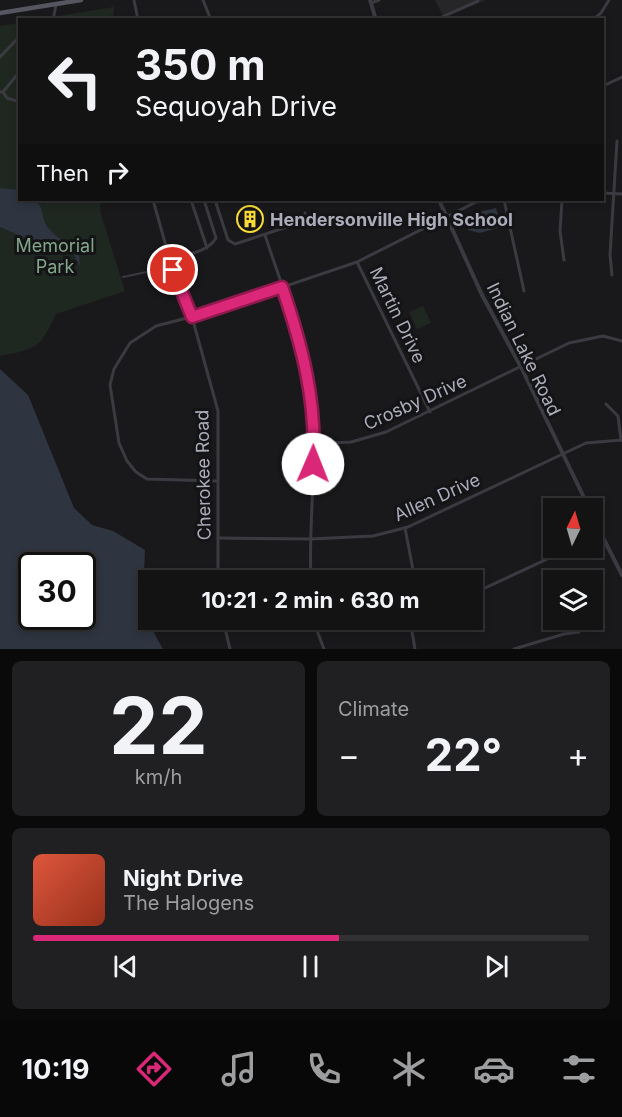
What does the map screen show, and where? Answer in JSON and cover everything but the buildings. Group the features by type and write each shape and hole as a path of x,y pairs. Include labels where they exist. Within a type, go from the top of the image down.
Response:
{"main road":[{"path":"0,13 56,6 81,0"}],"street":[{"path":"134,0 138,18"},
{"path":"202,0 210,18"},
{"path":"375,18 371,2 379,0"},
{"path":"595,18 609,0"},
{"path":"440,18 478,1"},
{"path":"54,18 56,6"},
{"path":"0,57 18,38"},
{"path":"18,73 2,92 8,98 18,101"},
{"path":"604,86 622,77"},
{"path":"612,275 610,255 617,141"},
{"path":"604,193 622,194"},
{"name":"Cherokee Road","path":"153,201 170,259 192,317 218,411 216,481 218,570"},
{"path":"191,201 207,248"},
{"path":"170,259 207,248 216,238 204,201"},
{"path":"215,201 228,240 235,244 302,222 305,213"},
{"name":"Indian Lake Road","path":"439,201 481,294 521,367 561,455 584,498"},
{"path":"216,481 147,479 136,472 122,451 110,385 124,351 136,337 156,326 206,313 357,262 446,215 478,201"},
{"path":"504,201 524,291"},
{"path":"562,201 560,231 564,260"},
{"path":"265,235 308,374 315,444 311,570"},
{"name":"Martin Drive","path":"357,262 430,412"},
{"path":"123,277 170,267"},
{"name":"Crosby Drive","path":"315,444 368,439 430,412 569,343 603,336 622,341"},
{"path":"606,404 618,416 621,440"},
{"name":"Allen Drive","path":"218,538 311,539 373,536 405,528 586,443 621,440"},
{"path":"405,528 413,570"},
{"path":"603,535 622,575"},
{"path":"483,589 549,558"},
{"path":"225,630 230,649"},
{"path":"317,630 324,649"},
{"path":"412,630 415,649"},
{"path":"514,649 579,632"},
{"path":"531,643 533,649"}],"shaded area":[{"path":"435,0 486,0 444,18"},
{"path":"0,188 18,190 18,201 36,202 39,205 49,229 79,255 80,267 74,254 53,239 40,244 0,227"},
{"path":"496,208 501,227 480,233 468,230 467,222 475,213"},
{"path":"0,369 28,395 74,508 92,525 113,531 145,550 144,570 138,570 138,630 153,630 163,649 0,649"}],"green space":[{"path":"114,7 113,18 46,18"},
{"name":"Memorial Park","path":"18,23 18,201 101,201 100,211 125,291 56,314 46,334 36,345 30,349 0,356 0,26"},
{"path":"423,306 431,323 417,329 409,312"}],"place":[{"name":"Hendersonville High School","path":"250,219"}],"route":[{"path":"173,270 192,317 282,287 308,374 315,444 313,464"}]}
